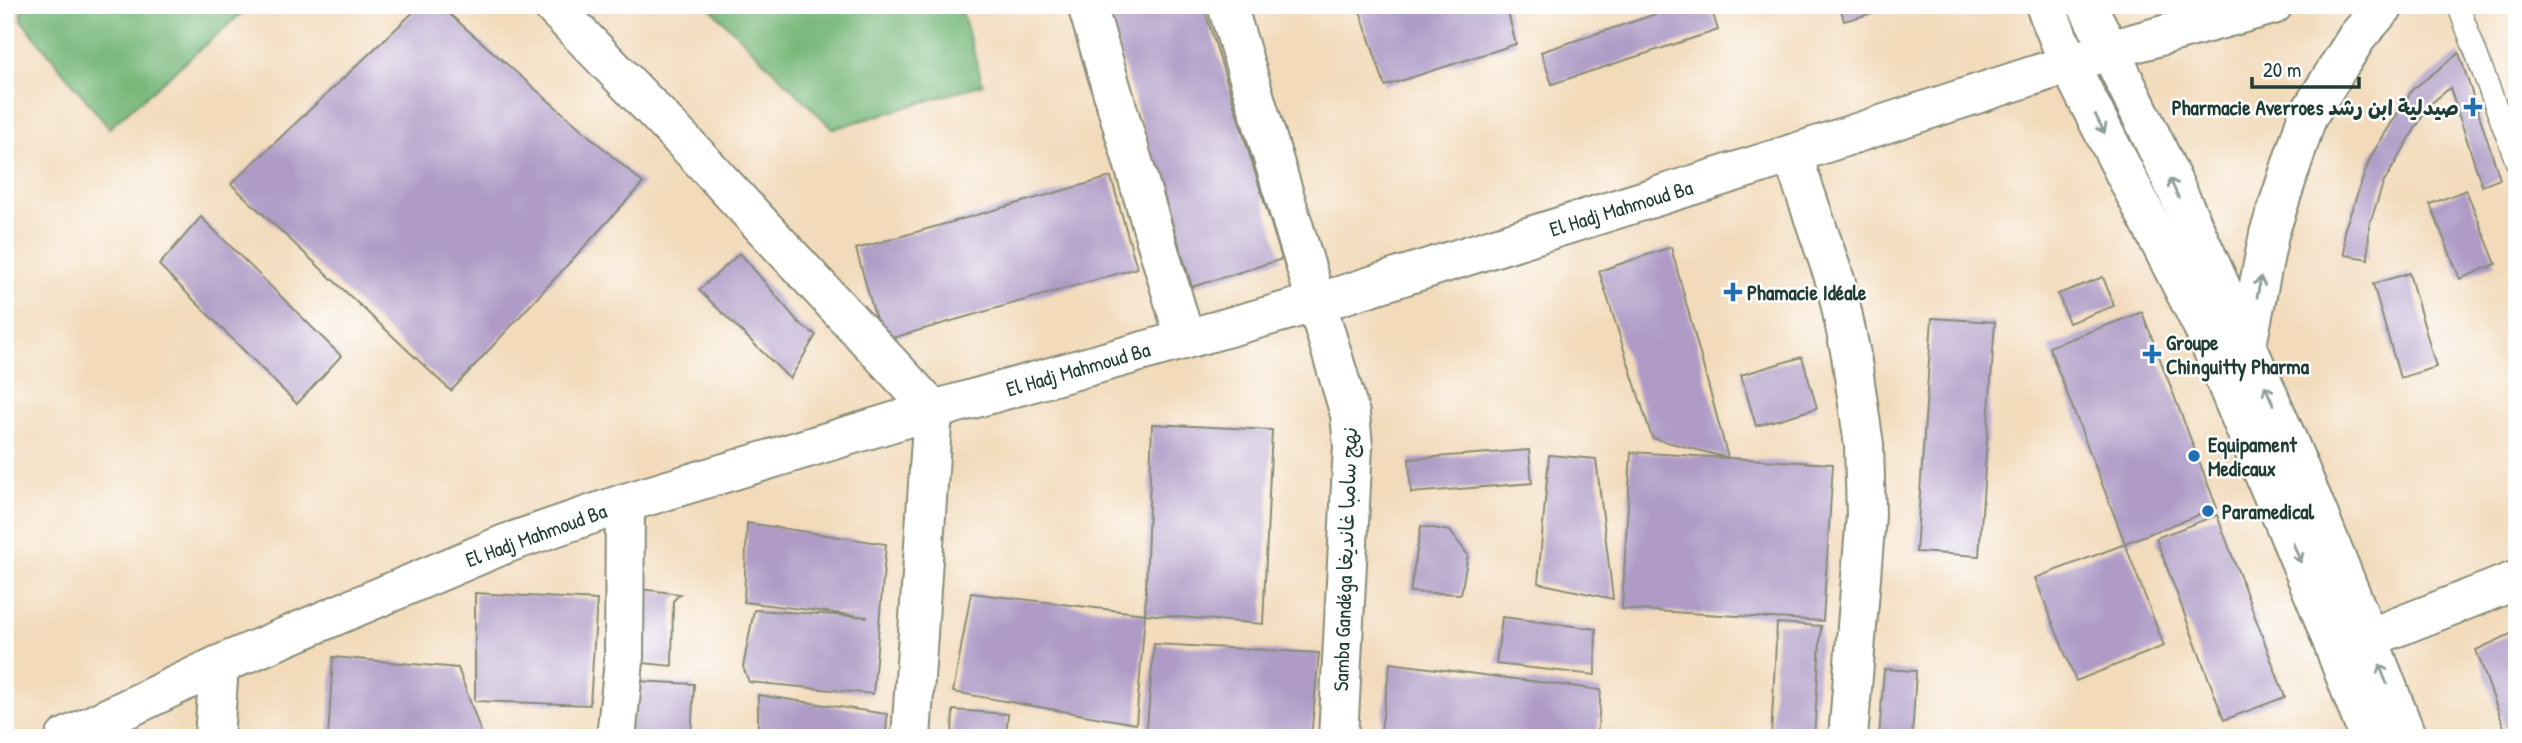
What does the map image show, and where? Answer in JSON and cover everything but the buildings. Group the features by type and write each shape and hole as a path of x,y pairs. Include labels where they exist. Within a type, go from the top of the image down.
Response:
{"main road":[{"path":"552,5 700,159 933,410 911,738"},
{"path":"1087,5 1185,339"},
{"name":"Samba Gandéga نهج سامبا غانديغا","path":"1227,5 1350,414 1353,446 1338,738"},
{"path":"2045,5 2069,64 2197,315 2232,352"},
{"path":"2087,5 2109,50 2353,646 2407,738"},
{"name":"El Hadj Mahmoud Ba","path":"65,738 219,665 505,544 625,503 933,410 1315,302 1793,154 2109,50 2273,5"},
{"path":"2232,352 2307,117 2357,37 2385,5"},
{"path":"1793,154 1836,283 1851,355 1864,445 1866,515 1848,738"},
{"path":"615,738 624,661 625,503"},
{"path":"2353,646 2517,580"},
{"path":"2353,646 2369,738"},
{"path":"214,738 219,665"}],"lane":[{"path":"2458,5 2517,163"}],"green space":[{"path":"21,5 251,5 109,128 22,21"},
{"path":"707,5 960,5 983,84 833,129"}],"place":[{"name":"Pharmacie Averroes صيدلية ابن رشد","path":"2473,107"},
{"name":"Phamacie Idéale","path":"1733,292"},
{"name":"Groupe Chinguitty Pharma","path":"2152,354"},
{"name":"Equipament Medicaux","path":"2194,456"},
{"name":"Paramedical","path":"2208,511"}]}
